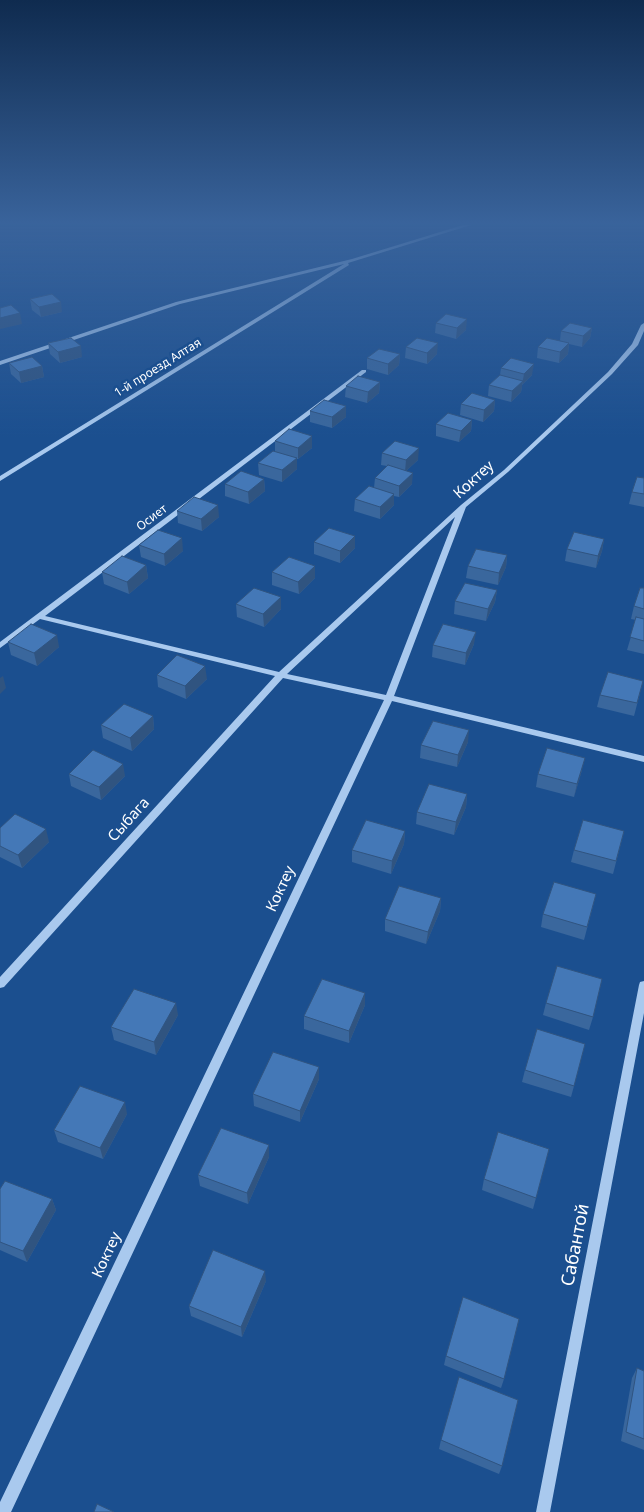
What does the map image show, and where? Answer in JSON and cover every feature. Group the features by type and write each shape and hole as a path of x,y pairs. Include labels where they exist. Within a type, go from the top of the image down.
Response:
{"street":[{"path":"0,363 178,303 208,296"},
{"name":"1-й проезд Алтая","path":"0,479 297,296"},
{"name":"Коктеу","path":"3,1512 389,698 463,506 506,471 610,373 635,346 644,325"},
{"name":"Осиет","path":"0,646 41,617 364,371"},
{"name":"Сыбага","path":"0,984 281,675 463,506"},
{"path":"41,617 644,759"},
{"name":"Сабантой","path":"543,1512 644,985"}],"building":[{"path":"54,296 61,302 39,307 30,299"},
{"path":"11,305 20,313 0,318 0,308"},
{"path":"446,314 467,319 457,328 436,323"},
{"path":"570,323 592,328 583,336 561,331"},
{"path":"71,338 81,346 58,352 48,343"},
{"path":"417,338 438,343 427,353 406,347"},
{"path":"547,338 569,343 560,352 538,347"},
{"path":"379,349 400,354 388,364 367,358"},
{"path":"32,357 42,366 19,372 9,363"},
{"path":"511,358 534,364 524,374 501,368"},
{"path":"500,375 523,381 512,391 489,385"},
{"path":"358,376 380,382 368,392 346,386"},
{"path":"472,393 495,400 484,410 461,404"},
{"path":"324,400 346,406 332,417 310,411"},
{"path":"448,413 472,420 461,431 436,424"},
{"path":"289,429 312,436 298,448 275,441"},
{"path":"395,441 419,448 406,460 382,453"},
{"path":"273,451 297,458 282,470 258,463"},
{"path":"388,465 413,473 399,486 375,478"},
{"path":"241,471 264,479 248,492 225,484"},
{"path":"637,477 644,478 644,494 632,492"},
{"path":"369,486 394,494 380,507 355,499"},
{"path":"194,497 218,505 201,519 177,511"},
{"path":"329,528 355,536 340,551 314,542"},
{"path":"158,530 182,538 164,554 139,545"},
{"path":"574,532 604,539 598,556 567,549"},
{"path":"476,549 507,555 499,573 468,566"},
{"path":"122,556 146,565 127,582 102,572"},
{"path":"289,557 315,566 298,582 272,572"},
{"path":"465,583 497,590 488,609 455,601"},
{"path":"254,588 281,597 263,614 236,604"},
{"path":"640,588 644,588 644,609 634,606"},
{"path":"636,617 644,619 644,641 630,637"},
{"path":"31,624 57,635 34,653 8,642"},
{"path":"443,624 476,632 466,653 433,645"},
{"path":"177,655 205,666 185,686 157,675"},
{"path":"608,672 643,681 637,703 600,695"},
{"path":"124,704 153,716 130,738 101,725"},
{"path":"433,721 469,730 458,755 421,745"},
{"path":"547,748 585,758 577,784 538,774"},
{"path":"93,750 123,764 99,787 69,774"},
{"path":"429,784 467,794 456,822 417,812"},
{"path":"15,814 46,829 18,855 0,846 0,828"},
{"path":"366,820 405,831 392,861 352,850"},
{"path":"583,820 624,831 616,861 574,850"},
{"path":"554,882 596,894 587,927 543,914"},
{"path":"399,886 441,898 428,932 385,919"},
{"path":"557,966 602,979 593,1017 546,1003"},
{"path":"322,979 365,993 349,1031 304,1016"},
{"path":"134,989 176,1003 154,1042 111,1027"},
{"path":"537,1029 585,1044 574,1086 525,1070"},
{"path":"273,1052 319,1067 300,1111 253,1094"},
{"path":"80,1086 125,1102 100,1148 54,1130"},
{"path":"221,1128 269,1145 247,1193 198,1175"},
{"path":"498,1132 549,1149 536,1198 484,1179"},
{"path":"5,1181 52,1199 23,1251 0,1242 0,1189"},
{"path":"213,1250 265,1271 241,1327 189,1306"},
{"path":"463,1297 519,1319 504,1379 446,1356"},
{"path":"637,1368 644,1371 644,1439 626,1432"},
{"path":"459,1377 518,1400 502,1466 441,1440"},
{"path":"97,1504 114,1512 94,1512"}]}
